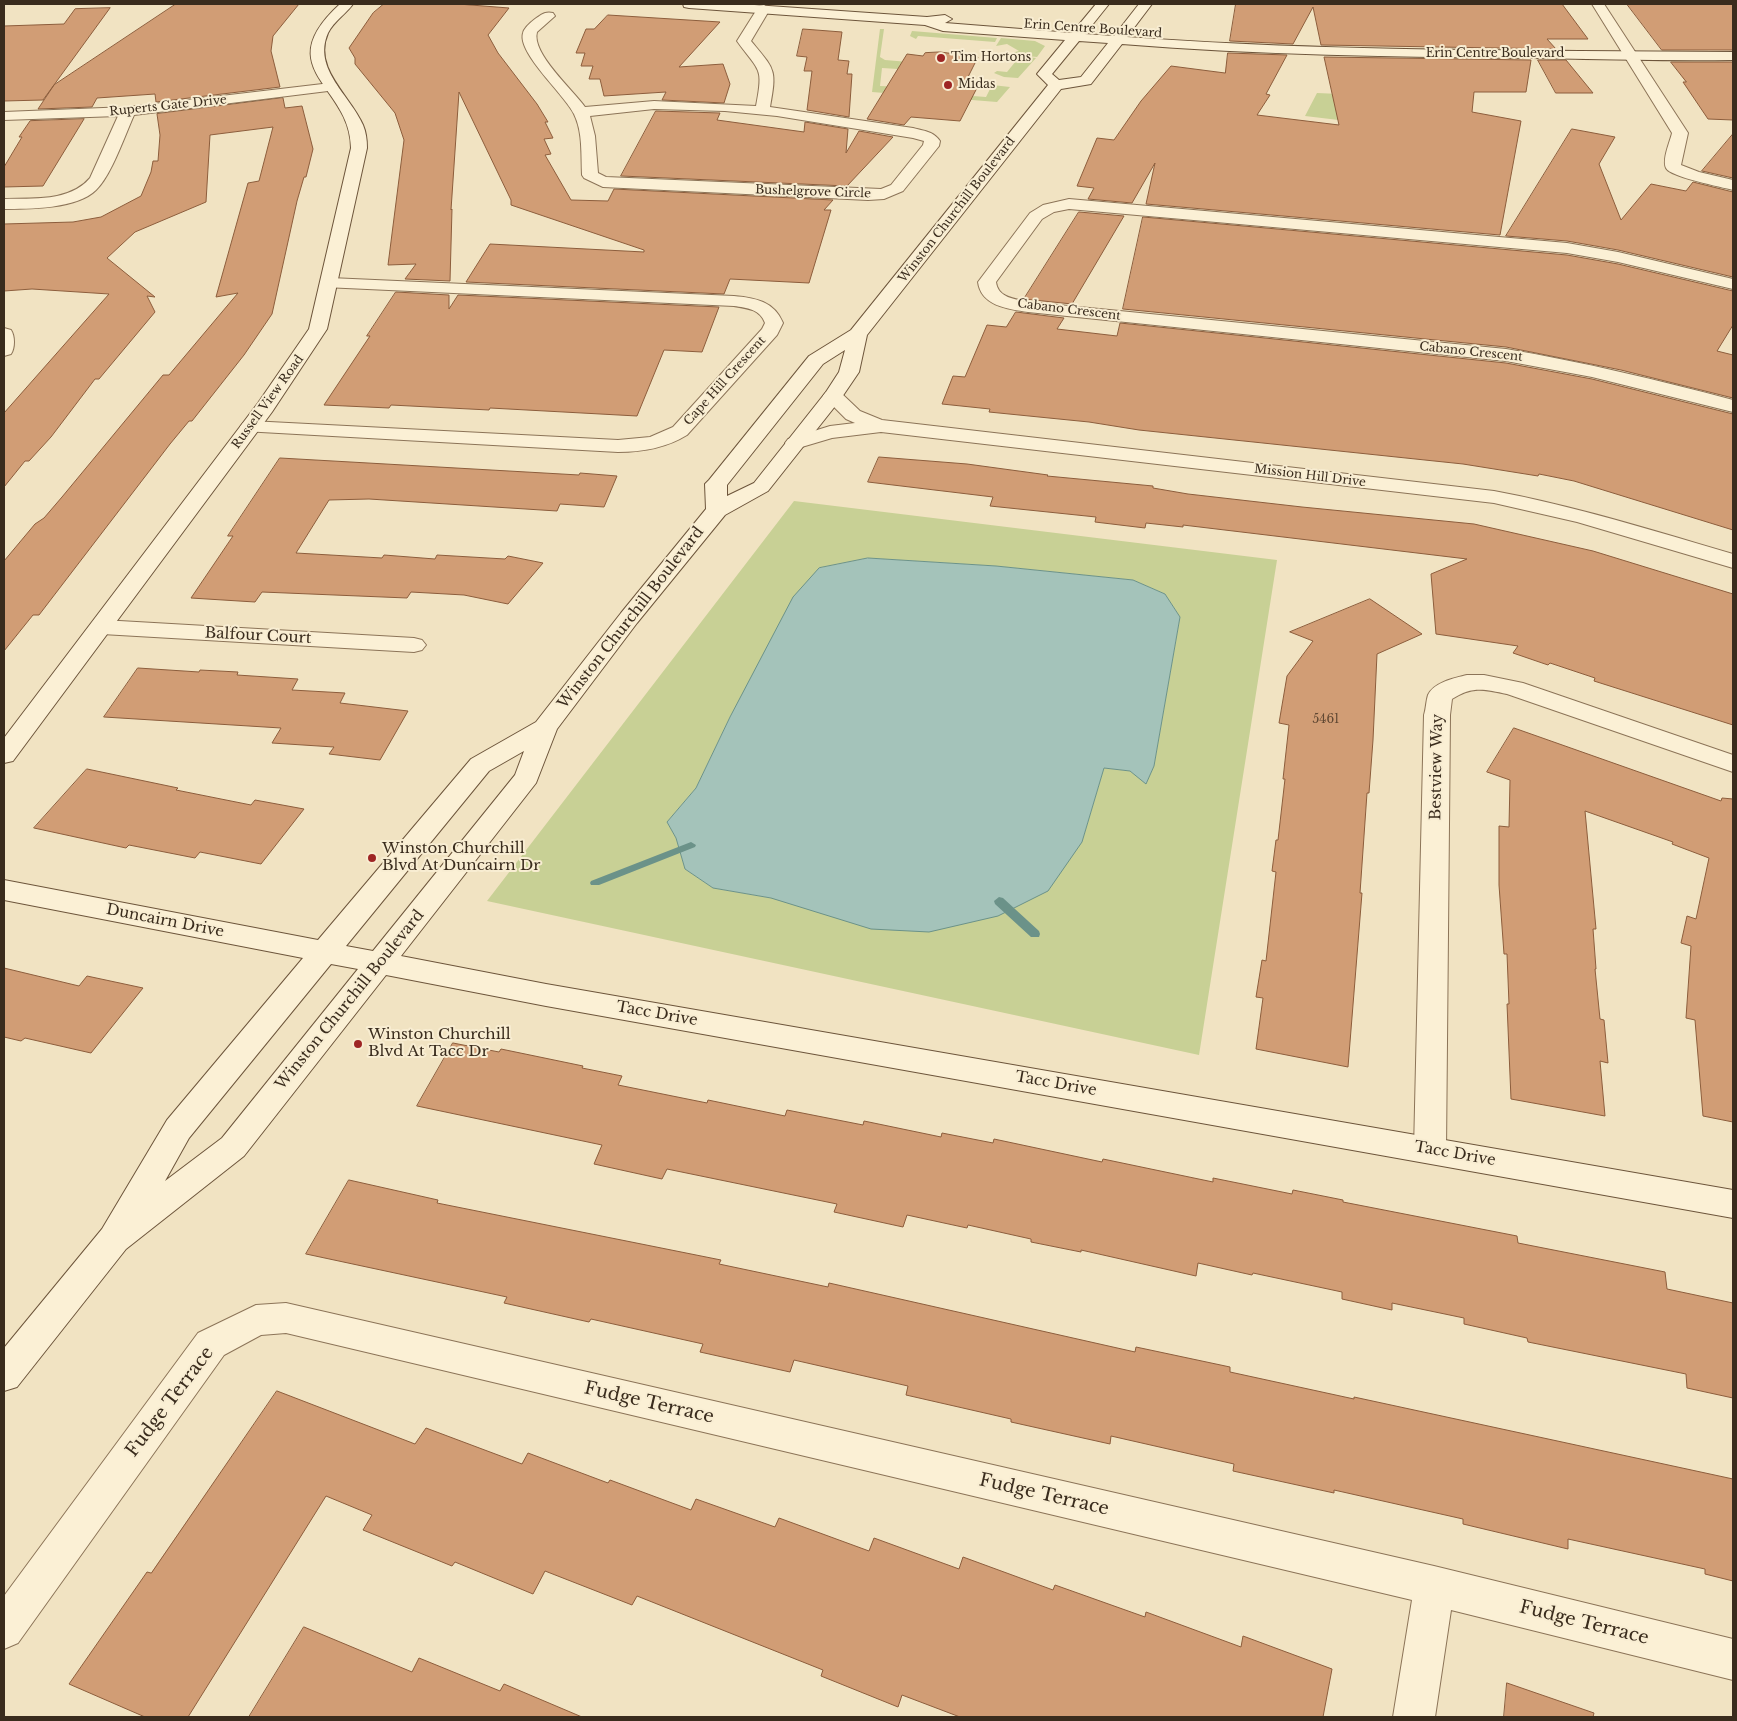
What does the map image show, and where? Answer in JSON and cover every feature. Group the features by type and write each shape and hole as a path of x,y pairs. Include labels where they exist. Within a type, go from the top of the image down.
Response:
{"street":[{"name":"Russell View Road","path":"4,755 102,627 306,350 318,329 330,283 359,148 358,132 352,118 322,74 317,46 321,31 332,17 347,4"},
{"name":"Erin Centre Boulevard","path":"689,4 927,21 943,27 1121,36 1223,48 1258,47 1392,53 1733,56"},
{"path":"1103,4 1044,74 1056,85 1086,81 1146,4"},
{"path":"1598,4 1680,133 1673,167 1694,176 1733,185"},
{"path":"762,110 767,86 766,68 744,41 764,9"},
{"name":"Bushelgrove Circle","path":"548,16 533,28 529,35 529,41 536,55 581,112 588,134 590,175 603,182 868,195 884,194 897,188 931,146 932,141 929,137 921,135 762,110 654,105 581,112"},
{"name":"Winston Churchill Boulevard","path":"717,510 716,484 816,360 858,334 1056,85"},
{"name":"Ruperts Gate Drive","path":"4,116 128,111 331,87"},
{"path":"4,204 57,200 86,192 94,186 128,111"},
{"name":"Cabano Crescent","path":"1733,284 1618,256 1567,248 1069,204 1049,208 1036,216 986,282 986,289 990,294 1010,304 1028,307 1506,355 1564,364 1619,376 1733,406"},
{"name":"Cape Hill Crescent","path":"250,426 640,446 671,437 680,431 770,331 774,323 772,315 764,308 752,303 734,301 330,283"},
{"path":"4,334 4,350"},
{"name":"Winston Churchill Boulevard","path":"114,1238 233,1147 527,777 545,728 629,618 717,510 761,487 833,396 849,372 858,334"},
{"name":"Mission Hill Drive","path":"833,396 853,415 880,426"},
{"name":"Mission Hill Drive","path":"795,443 830,432 880,426 1494,497 1539,505 1577,515 1733,561"},
{"name":"Balfour Court","path":"102,627 414,645"},
{"name":"Bestview Way","path":"1430,1150 1437,715 1440,696 1455,685 1480,680 1506,686 1733,764"},
{"name":"Winston Churchill Boulevard","path":"4,1375 114,1238 178,1129 480,765 545,728"},
{"name":"Duncairn Drive","path":"4,890 379,963"},
{"name":"Tacc Drive","path":"379,963 555,996 1733,1204"},
{"name":"Fudge Terrace","path":"4,1629 211,1344 256,1320 286,1318 1434,1586 1733,1660"},
{"path":"1414,1717 1434,1586"}],"green space":[{"path":"880,29 884,29 880,57 885,60 968,67 973,70 900,65 898,69 882,68 880,86 908,87 907,91 986,97 992,85 1010,87 997,102 872,92"},
{"path":"912,31 997,38 995,42 918,36 916,39 910,36"},
{"path":"1001,38 1035,41 1045,46 1037,57 1008,54 1019,51 1007,44 996,46"},
{"path":"1020,56 1036,58 1018,78 1004,77 994,73 997,71 1007,72"},
{"path":"1317,93 1385,96 1372,124 1305,116"},
{"path":"794,501 1277,560 1199,1055 487,901","holes":["868,558 996,566 1133,580 1165,594 1180,617 1154,766 1146,783 1130,771 1104,768 1082,842 771,898 713,888 685,869 676,838 667,822 696,788 730,717 819,568"]}],"water":[{"path":"868,558 996,566 1133,580 1165,594 1180,617 1154,766 1146,784 1130,771 1104,768 1082,842 1048,891 998,916 929,932 871,929 771,898 713,888 685,869 676,838 667,822 696,788 730,717 793,597 819,568"}],"building":[{"path":"176,4 299,4 273,36 271,51 280,87 156,102 155,94 97,98 92,107 38,109 54,85"},
{"path":"384,4 458,4 509,8 488,35 498,53 537,104 548,122 545,122 553,138 544,139 551,154 545,155 571,200 608,201 614,189 833,200 824,210 831,210 809,283 730,279 724,294 466,282 490,244 644,252 644,250 511,205 511,200 459,92 451,210 450,281 405,279 416,264 388,265 404,140 395,113 355,64 355,58 349,48 373,13"},
{"path":"1236,4 1562,4 1588,39 1547,39 1556,49 1321,45 1313,7 1293,44 1230,41"},
{"path":"1627,4 1733,4 1733,50 1662,50"},
{"path":"110,8 43,100 4,101 4,26 64,24 75,9"},
{"path":"608,15 720,22 679,67 723,64 730,84 724,103 662,100 666,92 604,96 600,79 589,79 593,66 581,66 585,53 576,53 586,29 594,29"},
{"path":"803,29 842,32 838,60 849,61 847,74 852,74 849,117 807,110 812,71 804,71 807,57 797,56"},
{"path":"940,52 978,57 965,83 979,84 960,121 911,117 904,125 867,119 907,54 923,56 925,53"},
{"path":"1228,53 1287,55 1266,94 1270,95 1257,115 1339,125 1324,57 1531,60 1526,92 1474,92 1472,112 1521,121 1500,235 1146,204 1155,163 1132,203 1088,199 1094,188 1077,186 1097,138 1114,140 1141,101 1171,66 1225,73"},
{"path":"1538,60 1566,60 1593,93 1556,93"},
{"path":"1671,62 1733,62 1733,120 1708,119 1683,82 1686,82"},
{"path":"283,98 285,108 302,106 313,149 306,177 304,177 297,201 272,314 244,355 192,421 189,421 170,444 39,615 33,615 4,651 4,561 35,524 44,518 62,497 163,375 169,375 238,293 216,297 248,183 259,181 273,127 210,135 206,202 135,232 107,258 155,297 147,296 155,312 99,379 95,379 51,437 29,461 25,461 4,487 4,413 109,294 32,289 4,291 4,224 73,222 101,217 141,196 151,172 153,161 158,161 160,135 157,114"},
{"path":"656,111 720,113 717,120 804,132 805,122 848,129 846,153 859,131 893,137 847,186 621,176"},
{"path":"84,119 43,186 4,187 4,167 22,137 19,137 30,121"},
{"path":"1572,129 1615,137 1599,164 1621,220 1651,184 1686,191 1693,182 1733,192 1733,277 1618,250 1567,241 1506,236"},
{"path":"1733,134 1733,178 1702,171"},
{"path":"1079,212 1124,216 1072,304 1024,299"},
{"path":"1143,217 1567,255 1618,264 1733,291 1733,325 1717,351 1733,355 1733,398 1621,370 1506,347 1123,309"},
{"path":"396,292 449,295 449,309 458,295 719,307 702,352 664,350 637,416 490,408 489,410 391,405 389,408 324,405 370,336 367,336"},
{"path":"1016,312 1064,318 1057,329 1117,336 1120,323 1506,363 1592,379 1733,414 1733,530 1574,481 1539,474 1538,476 1463,464 1139,430 1089,422 989,412 990,409 942,404 953,376 965,377 987,325 1006,327"},
{"path":"879,457 967,464 1047,476 1153,486 1153,488 1188,494 1474,524 1593,551 1733,594 1733,725 1594,681 1595,678 1550,663 1548,665 1513,653 1518,646 1436,634 1431,574 1467,559 1183,525 1183,527 1146,523 1145,528 1095,522 1096,517 990,506 993,497 868,482"},
{"path":"280,458 617,476 604,507 560,504 557,511 369,499 329,500 296,553 382,558 384,555 435,559 437,555 505,559 508,556 543,563 508,604 464,595 411,592 407,598 262,592 255,602 191,598 233,536 228,536"},
{"path":"1370,599 1422,634 1377,654 1373,740 1369,793 1367,793 1360,893 1362,893 1348,1067 1256,1049 1263,998 1256,997 1262,960 1266,961 1276,872 1272,871 1276,840 1278,840 1285,779 1283,779 1289,725 1279,723 1287,676 1313,641 1290,632"},
{"path":"138,668 199,672 200,670 238,672 237,675 298,679 292,690 345,693 340,703 408,711 380,760 329,754 334,747 272,743 281,728 104,717"},
{"path":"1514,728 1721,801 1722,798 1733,799 1733,1122 1703,1116 1695,1020 1686,1018 1691,946 1681,943 1687,916 1696,919 1709,858 1672,844 1673,842 1585,811 1596,929 1593,929 1595,969 1600,1019 1604,1020 1608,1063 1600,1061 1605,1116 1511,1099 1507,954 1504,954 1499,885 1499,826 1509,827 1510,780 1487,772"},
{"path":"87,769 251,805 255,800 304,809 261,864 200,852 195,858 129,845 126,848 34,828"},
{"path":"4,968 79,986 87,976 143,988 91,1053 25,1038 21,1041 4,1037"},
{"path":"453,1043 499,1052 501,1049 583,1066 582,1068 622,1076 618,1085 707,1103 708,1100 785,1116 787,1110 863,1125 864,1121 941,1137 942,1133 993,1143 994,1139 1102,1162 1103,1159 1213,1182 1213,1178 1292,1194 1293,1190 1343,1200 1343,1202 1517,1236 1518,1243 1665,1272 1667,1289 1733,1303 1733,1398 1687,1388 1686,1374 1528,1342 1527,1338 1464,1324 1464,1318 1392,1303 1392,1310 1342,1299 1342,1292 1253,1273 1252,1275 1198,1263 1196,1276 1081,1250 1081,1252 1031,1242 1031,1239 968,1225 967,1228 907,1215 903,1227 834,1212 837,1204 667,1169 662,1179 594,1164 602,1145 417,1106"},
{"path":"349,1180 438,1200 437,1203 721,1260 719,1264 828,1287 829,1283 1135,1352 1136,1347 1230,1367 1230,1372 1733,1479 1733,1581 1705,1574 1705,1569 1568,1539 1568,1549 1463,1524 1463,1519 1334,1490 1334,1493 1233,1471 1234,1464 1111,1436 1110,1444 1011,1422 1011,1419 906,1395 908,1386 794,1360 790,1372 700,1352 703,1344 591,1319 589,1322 504,1303 507,1297 306,1254"},
{"path":"277,1391 415,1444 426,1428 522,1464 528,1453 608,1483 610,1480 691,1510 696,1499 775,1527 779,1518 869,1551 874,1538 959,1569 963,1557 1053,1590 1055,1585 1145,1617 1146,1612 1241,1647 1243,1636 1332,1669 1323,1717 960,1717 902,1695 898,1707 821,1676 823,1670 637,1596 632,1605 545,1571 533,1594 455,1562 452,1566 363,1530 372,1515 326,1496 188,1717 145,1717 69,1684 147,1572 151,1573"},
{"path":"304,1627 412,1672 419,1658 500,1691 504,1684 582,1717 249,1717"},
{"path":"1507,1683 1594,1713 1593,1717 1504,1717"}],"waterway":[{"path":"595,883 691,845"},
{"path":"999,901 1035,934"}],"place":[{"name":"Tim Hortons","path":"941,58"},
{"name":"Midas","path":"948,85"},
{"name":"Winston Churchill Blvd At Duncairn Dr","path":"372,858"},
{"name":"Winston Churchill Blvd At Tacc Dr","path":"358,1044"}]}
